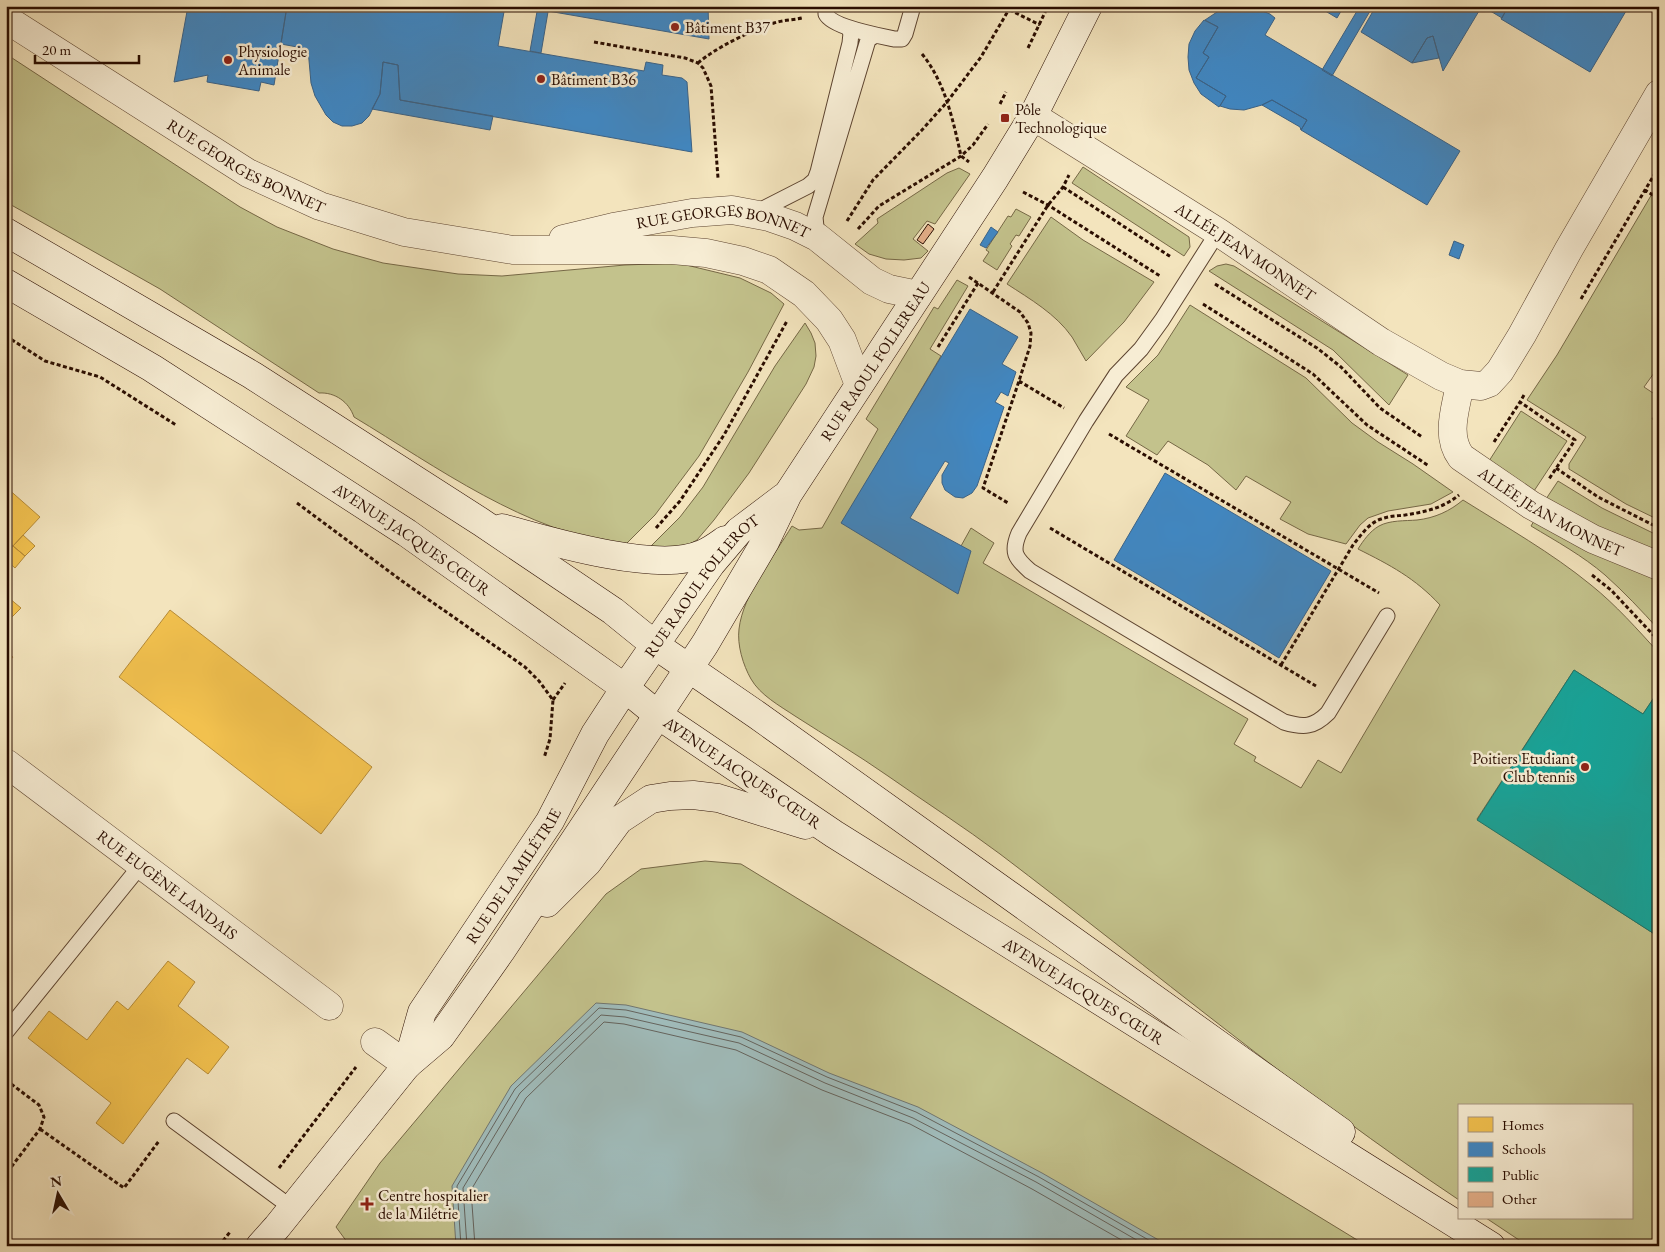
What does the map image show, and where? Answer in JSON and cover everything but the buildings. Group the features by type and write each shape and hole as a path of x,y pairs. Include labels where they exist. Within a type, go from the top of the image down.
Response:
{"street":[{"name":"RUE RAOUL FOLLEREAU","path":"658,714 705,644 765,542 788,494 995,178 1033,116 1088,6"},
{"name":"RUE GEORGES BONNET","path":"6,19 248,173 320,206 404,232 513,250 672,250 706,253 743,261 769,270 804,294 829,320 842,340 859,384"},
{"name":"ALLÉE JEAN MONNET","path":"1033,116 1218,232 1380,342 1441,376 1460,384 1481,386 1489,383 1500,372 1659,94"},
{"name":"RUE GEORGES BONNET","path":"513,250 613,227 692,212 732,210 769,217 795,226 817,237 872,281 889,289 918,295"},
{"name":"AVENUE JACQUES CŒUR","path":"6,232 252,375 481,522 612,611 688,669 773,727 1458,1215"},
{"name":"AVENUE JACQUES CŒUR","path":"6,282 152,368 408,533 625,688 658,714 834,834 1491,1246"},
{"path":"1456,450 1452,438 1460,384"},
{"name":"ALLÉE JEAN MONNET","path":"1456,450 1461,457 1531,505 1593,540 1659,566"},
{"name":"RUE RAOUL FOLLEROT","path":"625,688 711,564 739,531 788,494"},
{"path":"481,522 586,550 662,562 702,555 739,531"},
{"name":"RUE DE LA MILÉTRIE","path":"407,1065 422,1012 550,821 595,734 625,688"},
{"name":"RUE DE LA MILÉTRIE","path":"277,1232 407,1065 441,1036 501,951 658,714"},
{"name":"RUE EUGÈNE LANDAIS","path":"6,763 329,1006"},
{"path":"501,951 588,862 619,820 651,799 693,795 718,798 834,834"},
{"path":"375,1042 407,1065"},
{"path":"1465,1220 1501,1246"}],"lane":[{"path":"826,10 830,18 848,28 894,40 902,39 905,34 913,6"},
{"path":"752,214 808,186 815,180 850,43 851,33 848,28"},
{"path":"817,237 816,217 868,40 875,35"},
{"path":"1218,232 1182,290 1141,349 1116,375 1086,421 1018,533 1014,544 1016,555 1020,562 1030,571 1284,722 1296,726 1308,726 1319,722 1328,713 1387,616"},
{"path":"6,1032 141,865"},
{"path":"174,1121 264,1188 277,1232"}],"path":[{"path":"997,6 1010,10 1072,40"},
{"path":"1025,56 1048,6"},
{"path":"698,63 717,49 775,22 826,10"},
{"path":"905,34 933,68 947,102 960,156 995,178 1048,205 1312,374 1367,425 1431,468"},
{"path":"594,42 685,58 698,63 703,68 711,86 718,171 718,211"},
{"path":"1000,105 1008,88"},
{"path":"838,253 879,206 960,156 973,145 990,122"},
{"path":"992,292 1048,205 1063,187 1083,148"},
{"path":"1580,300 1659,167"},
{"path":"1063,187 1317,348 1341,367 1380,408 1419,436 1440,446 1456,450"},
{"path":"1645,190 1659,199"},
{"path":"965,274 1020,312 1028,323 1030,333 1030,346 983,488 1318,687"},
{"path":"938,347 978,283"},
{"path":"6,336 45,361 100,377 182,428"},
{"path":"1019,382 1386,597"},
{"path":"1281,665 1338,569 1364,531 1381,518 1426,512 1447,504 1458,496 1525,393"},
{"path":"1520,402 1575,440 1531,505"},
{"path":"1556,468 1598,496 1659,528"},
{"path":"296,502 402,581 525,666 539,681"},
{"path":"1590,573 1611,590 1659,641"},
{"path":"264,1188 375,1042"},
{"path":"6,1080 39,1105 44,1117 40,1129 6,1174"},
{"path":"40,1129 124,1188 174,1121"},
{"path":"220,1246 231,1231"}],"shaded area":[{"path":"6,54 240,207 277,227 333,249 383,263 458,274 502,276 625,265 678,263 740,278 771,293 784,304 748,372 699,456 655,515 625,545 588,538 553,527 518,512 450,476 354,417 349,407 341,399 331,394 319,393 160,289 6,202"},
{"path":"1083,167 1189,237 1190,247 1184,256 1072,183"},
{"path":"959,168 970,174 935,224 927,221 913,239 928,251 921,258 904,260 886,259 869,254 855,244 878,223 877,219 947,173"},
{"path":"1659,182 1659,366 1644,387 1659,397 1659,409 1652,419 1659,423 1659,520 1626,504 1569,469 1569,464 1586,437 1527,400 1557,355"},
{"path":"1016,209 1031,217 1019,236 1016,235 1010,244 1012,246 997,270 983,261 989,252 986,250 1008,216 1011,217"},
{"path":"1051,217 1083,240 1154,282 1124,322 1086,361 1072,337 1058,321 1042,307 1007,284"},
{"path":"1226,264 1234,266 1408,375 1389,405 1333,350 1209,271 1217,266"},
{"path":"957,280 968,286 930,349 941,356 842,523 961,546 971,528 994,543 983,563 1248,719 1234,744 1256,757 1254,761 1301,788 1318,760 1341,773 1440,605 1431,595 1402,573 1358,549 1370,533 1383,524 1430,518 1447,511 1463,500 1576,573 1618,609 1659,653 1659,690 1643,714 1574,670 1477,819 1659,937 1659,1246 1528,1246 1489,1220 1632,1220 1632,1104 1458,1104 1458,1199 1284,1075 986,844 877,768 777,704 755,685 743,661 740,648 739,629 746,602 792,526 799,530 822,528 878,429 866,419 934,307 938,309"},
{"path":"1190,305 1306,378 1352,423 1453,492 1431,504 1388,511 1368,518 1360,525 1346,544 1308,534 1280,519 1291,502 1246,476 1236,490 1208,465 1168,441 1157,455 1126,436 1149,400 1126,387 1158,355"},
{"path":"805,323 815,343 816,356 814,367 806,384 749,473 697,540 679,550 651,546 680,517 703,487 775,366"},
{"path":"1521,411 1567,441 1532,494 1489,461"},
{"path":"1558,481 1602,508 1659,536 1659,553 1629,545 1544,502"},
{"path":"1534,521 1659,575 1659,630 1597,568 1531,526"},
{"path":"705,861 741,864 1367,1246 350,1246 336,1227 380,1163 606,894 641,869"}],"water":[{"path":"596,1003 626,1005 742,1032 829,1073 918,1107 1042,1173 1169,1246 456,1246 452,1186 511,1086"}],"place":[{"name":"Bâtiment B37","path":"675,27"},
{"name":"Physiologie Animale","path":"228,60"},
{"name":"Bâtiment B36","path":"541,79"},
{"name":"Pôle Technologique","path":"1005,118"},
{"name":"Poitiers Etudiant Club tennis","path":"1585,767"},
{"name":"Centre hospitalier de la Milétrie","path":"367,1204"}]}
